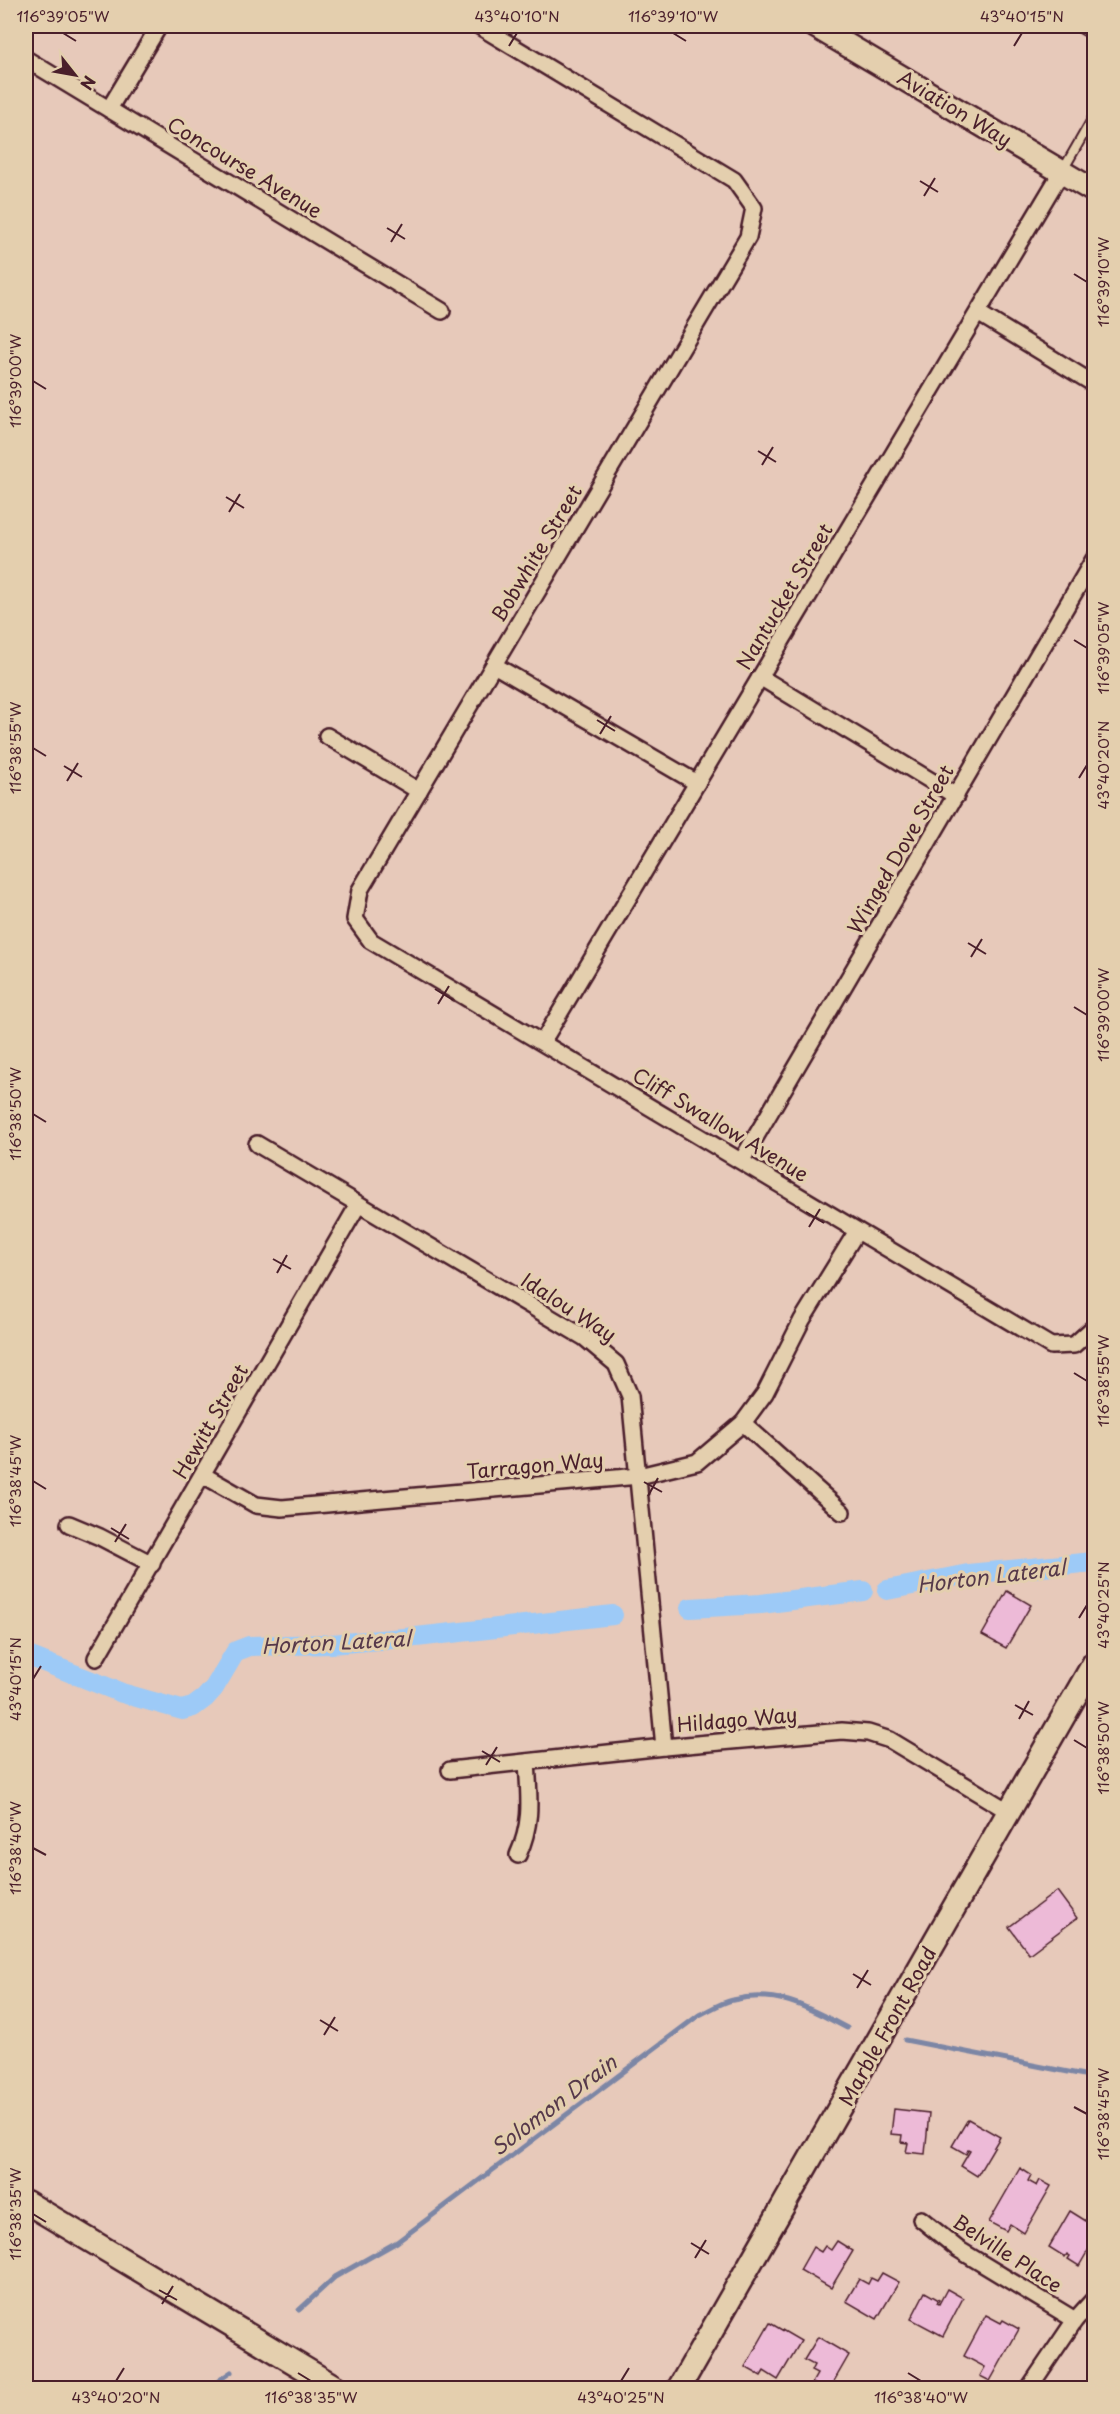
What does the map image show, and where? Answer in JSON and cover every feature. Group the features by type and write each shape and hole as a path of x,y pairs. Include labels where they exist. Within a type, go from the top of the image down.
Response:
{"street":[{"path":"109,110 159,26"},
{"name":"Bobwhite Street","path":"355,919 360,890 748,237 754,208 734,180 479,26"},
{"name":"Aviation Way","path":"815,26 1095,191"},
{"name":"Concourse Avenue","path":"26,59 442,311"},
{"name":"Nantucket Street","path":"543,1041 1062,171"},
{"path":"978,313 1095,384"},
{"name":"Winged Dove Street","path":"742,1160 1095,559"},
{"path":"494,664 697,783"},
{"path":"760,677 956,796"},
{"path":"327,736 419,790"},
{"name":"Cliff Swallow Avenue","path":"355,919 371,941 543,1041 1051,1346 1074,1345 1095,1327"},
{"name":"Idalou Way","path":"257,1144 585,1338 616,1364 630,1396 664,1747"},
{"name":"Hewitt Street","path":"96,1658 358,1205"},
{"name":"Tarragon Way","path":"203,1475 256,1504 282,1508 639,1476 697,1462 744,1424 765,1393 802,1320 857,1231"},
{"path":"744,1424 842,1512"},
{"path":"69,1524 152,1564"},
{"name":"Marble Front Road","path":"679,2388 797,2186 1008,1811 1095,1663"},
{"name":"Hildago Way","path":"450,1770 842,1731 868,1733 891,1740 1008,1811"},
{"path":"518,1855 526,1836 530,1814 527,1762"},
{"path":"26,2202 337,2388"},
{"name":"Belville Place","path":"921,2219 958,2249 1075,2320"},
{"path":"1029,2388 1075,2320 1095,2299"}],"lane":[{"path":"1077,26 1095,36"},
{"path":"1062,171 1095,116"}],"building":[{"path":"1007,1591 1031,1605 1006,1648 982,1635"},
{"path":"1057,1891 1077,1918 1029,1954 1009,1927"},
{"path":"894,2109 929,2113 925,2154 906,2152 908,2143 901,2142 902,2135 891,2134"},
{"path":"968,2119 1000,2137 977,2176 961,2166 970,2151 968,2150 966,2154 952,2146"},
{"path":"1020,2168 1031,2175 1028,2181 1037,2186 1040,2180 1051,2186 1024,2233 1010,2224 1006,2231 989,2222"},
{"path":"1070,2211 1094,2226 1094,2240 1079,2266 1068,2259 1070,2256 1067,2254 1065,2257 1049,2247"},
{"path":"837,2241 853,2251 831,2288 800,2270 813,2247 821,2252 825,2246 831,2250"},
{"path":"882,2273 899,2282 877,2319 846,2301 859,2279 868,2284 871,2278 877,2281"},
{"path":"947,2289 963,2298 943,2336 911,2319 925,2292 939,2300 937,2303 939,2304"},
{"path":"986,2315 1001,2323 1003,2320 1019,2329 990,2381 980,2376 985,2367 964,2356"},
{"path":"770,2323 801,2341 778,2380 764,2371 761,2376 745,2367"},
{"path":"818,2337 849,2355 830,2388 823,2388 812,2383 817,2374 811,2371 814,2365 804,2360"}],"waterway":[{"name":"Horton Lateral","path":"887,1590 968,1574 1094,1562"},
{"name":"Horton Lateral","path":"690,1608 761,1604 863,1591"},
{"name":"Horton Lateral","path":"26,1655 122,1693 182,1710 193,1707 205,1698 214,1688 236,1651 249,1646 331,1644 416,1637 613,1615"},
{"name":"Solomon Drain","path":"299,2310 335,2277 397,2242 699,2015 720,2004 749,1997 779,1999 806,2007 847,2028"},
{"name":"Solomon Drain","path":"905,2040 1094,2077"},
{"name":"Solomon Drain","path":"208,2388 231,2372"}]}
